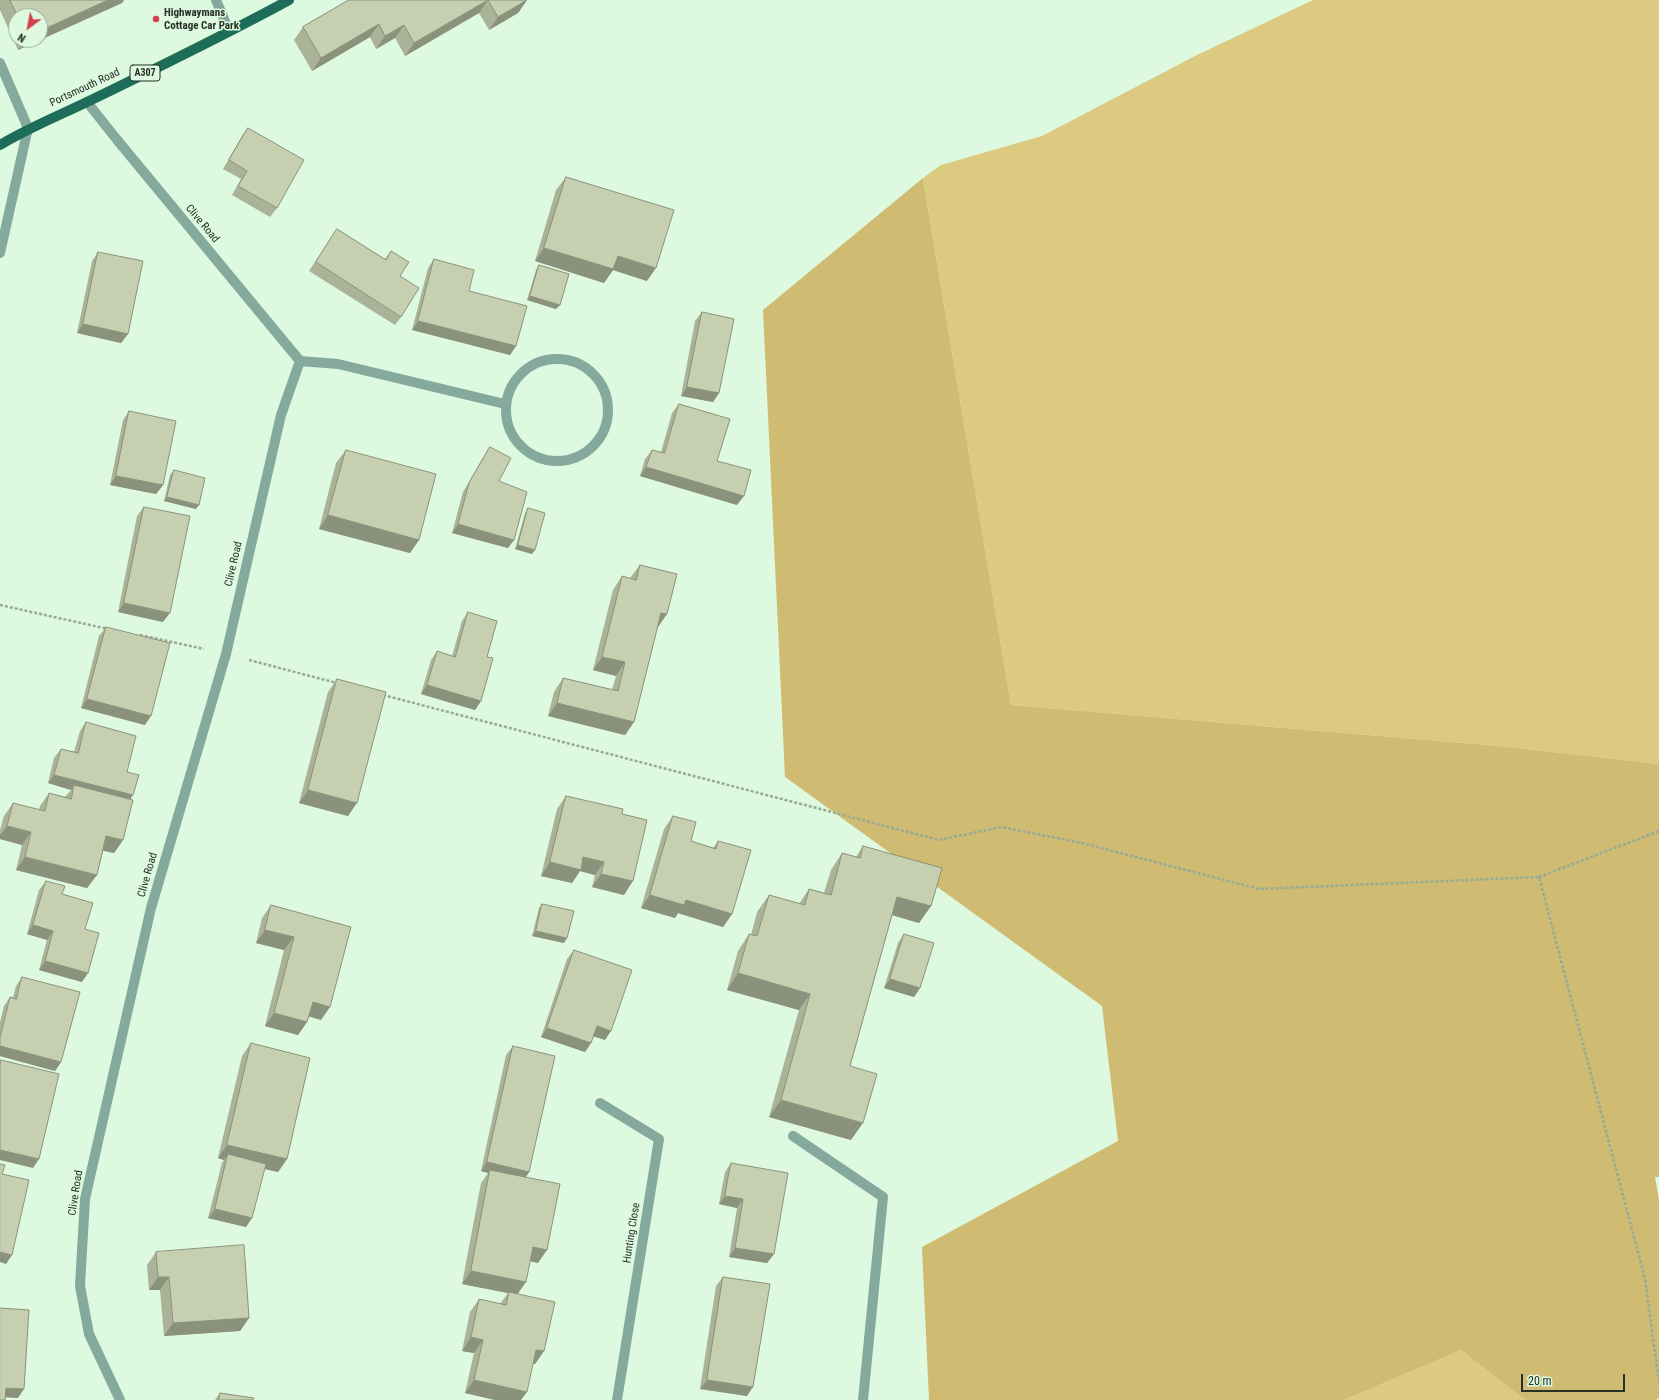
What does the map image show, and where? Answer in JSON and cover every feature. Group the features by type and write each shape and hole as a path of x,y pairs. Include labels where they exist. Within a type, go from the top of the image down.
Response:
{"main road":[{"name":"Portsmouth Road","path":"0,145 28,128 87,102 289,0"}],"street":[{"path":"216,0 229,31"},
{"path":"0,63 28,128 0,254"},
{"name":"Clive Road","path":"87,102 300,360 281,415 226,654 151,908 85,1199 80,1286 89,1334 120,1400"},
{"path":"562,358 580,363 589,369 601,383 608,400 608,418 599,440 586,453 569,460 551,462 525,451 513,438 506,421 505,404 514,384 528,366 544,359 562,358"},
{"path":"300,360 338,364 505,404"},
{"name":"Hunting Close","path":"600,1102 659,1140 617,1400"},
{"path":"793,1136 883,1197 863,1400"}],"path":[{"path":"0,605 109,629"},
{"path":"132,634 226,654 341,684"},
{"path":"379,694 939,840 1001,827 1082,843 1259,889 1539,877 1659,831"},
{"path":"1539,877 1645,1279 1659,1382"}],"shaded area":[{"path":"1313,0 1659,0 1659,764 1499,746 1011,705 923,178 941,165 1042,136 1195,56"},
{"path":"923,178 1011,705 1499,746 1659,764 1659,1177 1655,1177 1659,1200 1659,1398 1656,1400 1525,1400 1461,1350 1344,1400 929,1400 922,1247 1118,1141 1102,1006 785,777 763,310"},
{"path":"1461,1350 1525,1400 1344,1400"}],"building":[{"path":"10,0 108,0 48,27 48,8 14,8"},
{"path":"349,0 488,0 414,43 404,25 385,36 379,24 321,58 303,27"},
{"path":"488,0 527,0 498,17"},
{"path":"248,128 304,160 277,208 238,186 247,171 229,160"},
{"path":"566,177 674,210 656,268 618,256 613,269 544,248"},
{"path":"337,229 386,260 391,251 409,262 400,276 419,288 401,317 316,262"},
{"path":"98,252 143,261 128,334 83,324"},
{"path":"434,259 474,270 469,291 527,306 516,346 418,321"},
{"path":"539,265 569,274 560,305 530,296"},
{"path":"702,312 734,319 719,393 687,387"},
{"path":"679,404 730,419 717,461 751,470 744,496 646,467 652,450 664,453"},
{"path":"129,411 176,421 163,485 116,476"},
{"path":"490,447 511,458 499,481 527,492 514,540 458,524 469,483"},
{"path":"346,450 436,474 419,540 328,515"},
{"path":"174,470 205,478 199,505 167,497"},
{"path":"144,507 190,516 170,613 124,603"},
{"path":"528,508 545,513 535,550 518,545"},
{"path":"640,565 677,574 667,614 661,613 634,722 557,703 563,678 618,691 625,662 602,657 622,576 636,580"},
{"path":"468,612 497,621 487,657 493,658 481,701 427,685 437,651 455,657"},
{"path":"106,627 170,643 151,716 87,699"},
{"path":"337,679 386,692 357,803 308,790"},
{"path":"86,722 136,736 127,772 139,775 133,795 54,775 61,749 78,753"},
{"path":"74,785 133,800 123,840 106,836 97,875 25,857 31,832 7,826 13,803 45,811 49,793 71,799"},
{"path":"566,796 623,809 622,814 647,820 633,881 601,874 604,862 583,857 581,870 550,862"},
{"path":"673,816 696,822 691,841 716,849 718,841 751,850 732,914 686,900 684,905 650,895"},
{"path":"863,846 942,868 931,906 897,897 850,1066 877,1074 863,1123 781,1100 810,994 738,973 749,934 757,936 769,895 805,905 809,889 831,895 842,853 860,858"},
{"path":"46,881 65,886 62,894 93,903 85,929 99,933 88,973 45,961 53,931 33,925"},
{"path":"542,904 574,911 567,938 536,931"},
{"path":"271,905 351,927 330,1007 313,1002 307,1022 274,1013 294,937 265,930"},
{"path":"904,934 934,943 920,988 890,979"},
{"path":"574,950 632,970 611,1031 597,1026 591,1043 547,1028"},
{"path":"22,977 80,992 61,1062 0,1046 0,1037 10,997 16,999"},
{"path":"251,1043 310,1058 287,1159 227,1145"},
{"path":"513,1046 555,1056 529,1172 487,1162"},
{"path":"1,1060 59,1074 39,1159 0,1150"},
{"path":"228,1154 266,1164 252,1218 215,1209"},
{"path":"731,1163 788,1173 774,1254 735,1248 743,1199 725,1196"},
{"path":"0,1164 5,1165 2,1174 29,1180 12,1255 0,1252"},
{"path":"490,1170 560,1184 547,1250 533,1247 526,1282 471,1271"},
{"path":"244,1245 249,1318 173,1323 169,1277 158,1277 156,1252"},
{"path":"723,1277 770,1284 753,1387 707,1380"},
{"path":"509,1292 555,1302 544,1351 536,1350 527,1392 474,1380 483,1340 471,1337 479,1299 506,1305"},
{"path":"0,1308 29,1310 24,1389 6,1388 5,1400 0,1400"},
{"path":"220,1393 254,1398 253,1400 219,1400"}],"place":[{"name":"Highwaymans Cottage Car Park","path":"156,19"}]}
